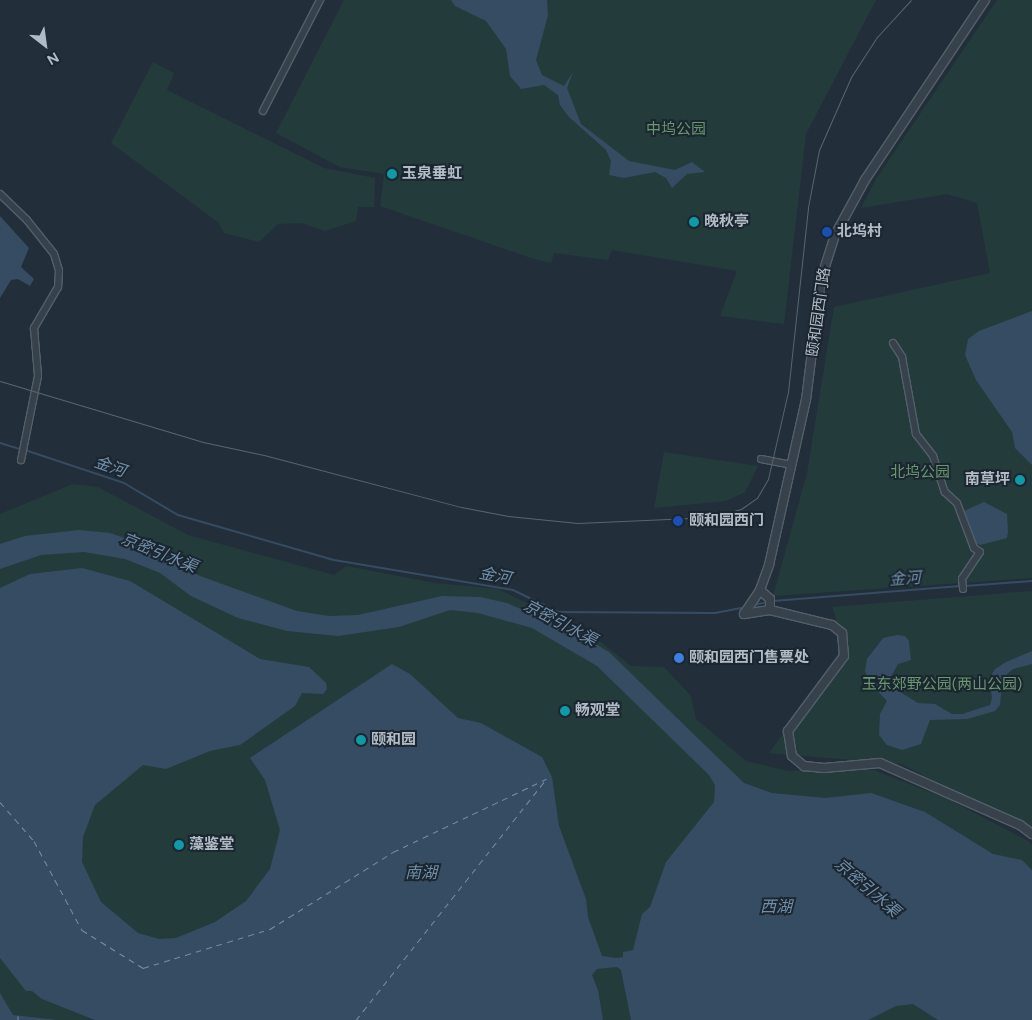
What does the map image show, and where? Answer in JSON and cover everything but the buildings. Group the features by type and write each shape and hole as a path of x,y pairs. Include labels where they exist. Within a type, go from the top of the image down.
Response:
{"street":[{"path":"263,111 320,0"},
{"name":"颐和园西门路","path":"770,605 744,614 760,590 769,565 812,365 821,279 835,235 865,180 985,0"},
{"path":"0,194 54,254 59,270 58,287 34,328 38,376 22,458"},
{"path":"893,343 902,357 916,434 933,456 945,492 957,503 974,548 980,552 963,586"},
{"path":"761,459 791,466"},
{"path":"760,590 770,605 832,625 842,633 844,656 788,731 792,756 804,766 824,768 880,764 1020,824 1032,834"}],"green space":[{"name":"中坞公园","path":"344,0 876,0 806,134 784,324 720,316 737,271 612,250 608,260 554,253 551,263 534,259 380,206 384,174 340,167 276,133"},
{"name":"北坞公园","path":"997,0 1032,0 1032,578 773,596 807,473 834,307 990,273 977,203 947,194 861,208 876,179"},
{"path":"153,62 174,73 167,90 324,168 375,178 374,207 358,207 356,221 325,231 301,223 278,224 259,242 224,233 219,223 111,143"},
{"path":"664,452 758,466 745,492 726,501 654,508"},
{"name":"颐和园","path":"73,484 98,487 188,535 334,575 346,566 435,583 498,589 592,635 631,666 664,667 691,696 696,719 746,761 788,771 868,768 946,798 1028,841 1032,845 1032,1020 0,1020 0,514"},
{"name":"玉东郊野公园(两山公园)","path":"1032,591 1032,835 902,764 769,753 846,647 832,607"}],"water":[{"path":"451,0 547,0 548,15 536,60 542,75 564,86 573,72 567,88 581,124 629,161 675,170 692,162 705,172 687,174 672,188 666,178 655,172 624,178 609,175 611,161 606,150 569,117 560,105 558,95 544,85 521,89 510,76 506,49 486,21 455,6"},
{"path":"0,216 29,248 21,267 34,279 30,286 18,279 11,280 0,298"},
{"path":"1032,311 1032,465 1015,448 1012,432 976,380 965,355 968,339 979,331"},
{"path":"984,502 1007,514 1008,532 1007,538 980,545 975,543 964,511"},
{"name":"南湖","path":"79,530 110,533 153,548 200,576 297,611 329,616 358,615 442,596 480,597 507,603 577,633 609,652 744,783 772,793 825,798 871,793 925,812 993,854 1022,860 1032,870 1032,1020 938,1020 913,1004 896,1006 868,1020 631,1020 621,970 617,967 597,969 592,975 598,990 603,1020 95,1020 42,999 32,991 26,991 0,958 0,588 30,574 82,568 130,581 260,659 309,667 326,683 327,689 323,694 302,693 295,706 240,745 210,751 166,769 143,765 95,805 83,837 82,862 101,902 138,933 159,939 176,938 215,922 246,901 270,869 280,830 265,780 250,758 392,664 410,674 458,718 481,723 542,757 552,777 559,826 586,899 588,917 602,956 623,957 623,952 633,950 642,914 650,907 666,862 714,802 715,785 709,775 597,666 532,628 478,613 450,610 399,627 338,636 287,631 238,618 191,596 160,573 125,559 84,552 41,555 0,569 0,544 25,536"},
{"path":"897,635 905,636 909,641 911,660 898,664 887,684 918,703 935,704 952,714 962,714 990,705 992,698 989,679 995,669 1006,662 1032,651 1032,664 1013,669 1007,674 1002,683 1000,705 995,711 967,719 930,720 921,744 902,750 887,745 879,735 880,714 887,701 869,682 865,671 867,659 883,638"},
{"path":"0,993 13,1015 57,1020 0,1020"}],"waterway":[{"name":"金河","path":"0,443 20,449"},
{"name":"金河","path":"25,450 124,483 178,515 334,560 513,590 558,612 715,613 746,607"},
{"name":"金河","path":"965,586 1032,581"},
{"name":"金河","path":"773,601 960,586"},
{"name":"金河","path":"753,605 768,602"}],"ferry route":[{"path":"0,802 34,841 82,930 143,968 270,929 393,852 546,779"},
{"path":"356,1020 545,781"}],"tram line":[{"path":"0,381 203,442 264,455 461,507 508,516 578,523 713,517 741,509 757,498 768,479 788,392 808,207 819,150 851,77 877,37 911,0"}],"place":[{"name":"玉泉垂虹","path":"392,174"},
{"name":"晚秋亭","path":"694,222"},
{"name":"北坞村","path":"827,232"},
{"name":"南草坪","path":"1020,480"},
{"name":"颐和园西门","path":"678,521"},
{"name":"颐和园西门售票处","path":"679,658"},
{"name":"畅观堂","path":"565,711"},
{"name":"颐和园","path":"361,740"},
{"name":"藻鉴堂","path":"179,845"}],"water label":[{"name":"京密引水渠","path":"159,553"},
{"name":"京密引水渠","path":"560,623"},
{"name":"京密引水渠","path":"867,888"},
{"name":"西湖","path":"776,907"}]}
